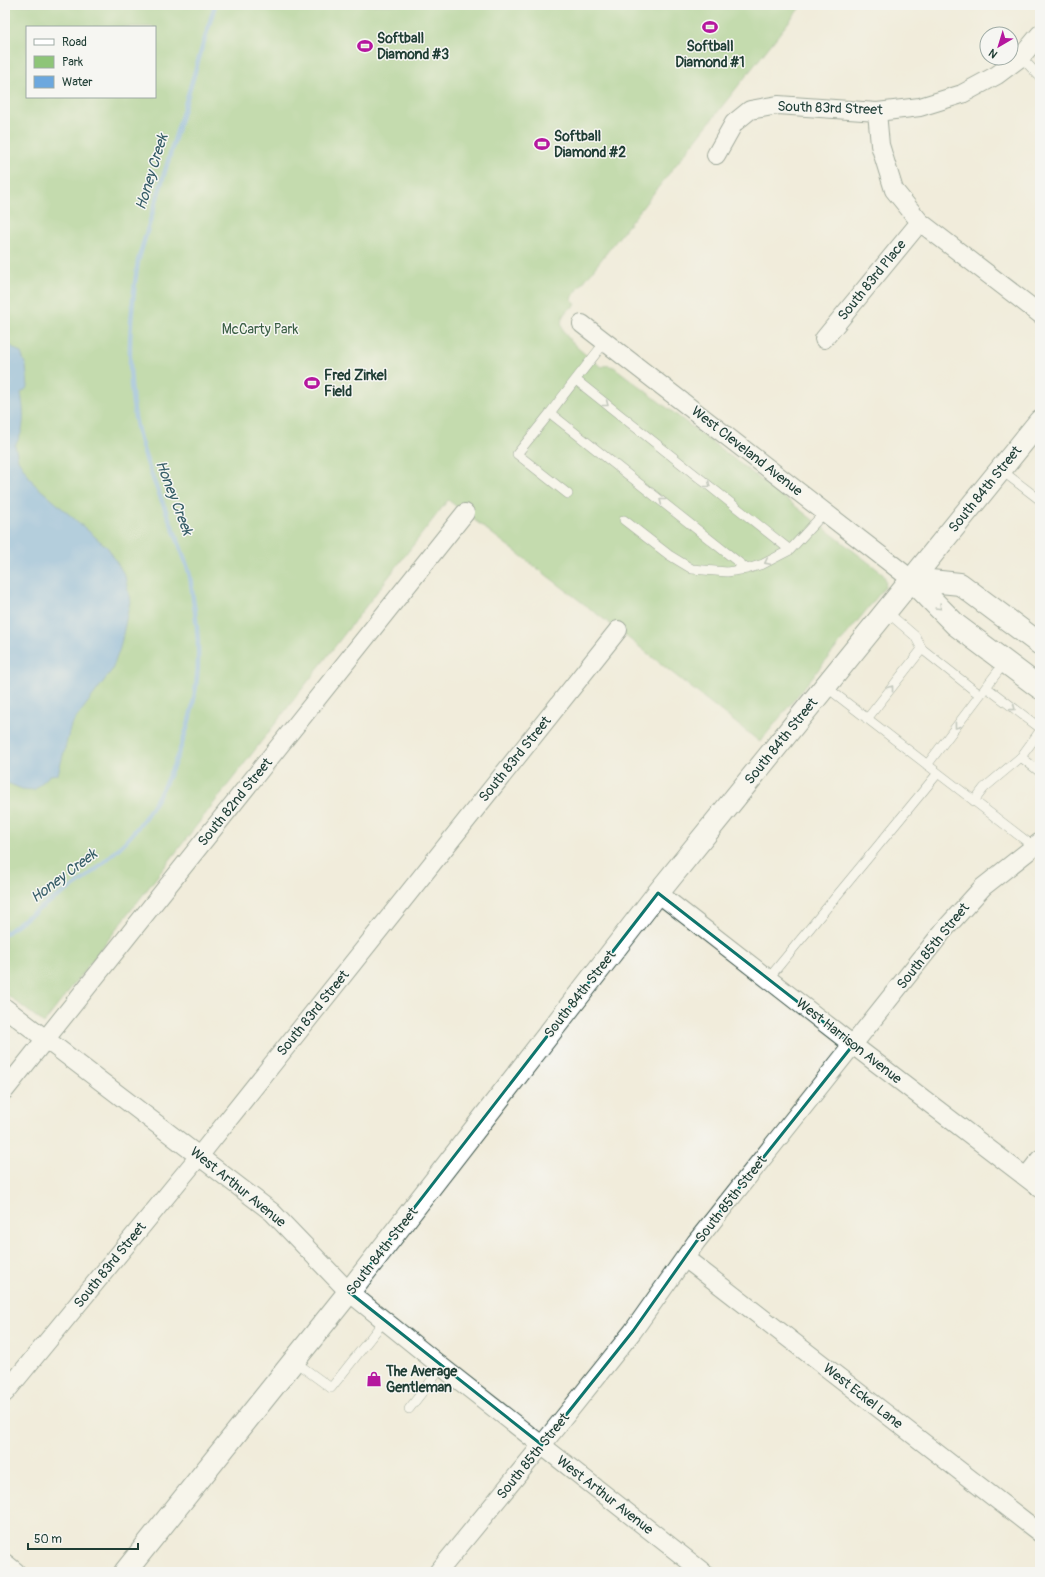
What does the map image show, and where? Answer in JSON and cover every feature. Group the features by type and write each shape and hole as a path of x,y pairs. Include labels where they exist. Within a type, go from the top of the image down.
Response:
{"street":[{"name":"South 83rd Street","path":"716,155 734,123 750,110 778,105 877,112 920,107 962,94 997,75 1021,57 1040,34"},
{"path":"877,112 880,145 894,190 920,222 1040,314"},
{"name":"South 83rd Place","path":"824,339 920,222"},
{"name":"West Cleveland Avenue","path":"582,324 912,579 956,625 1040,688"},
{"name":"South 84th Street","path":"125,1572 349,1292 658,893 1040,421"},
{"name":"South 82nd Street","path":"5,1090 465,513"},
{"path":"912,579 960,584 1040,644"},
{"path":"980,643 992,608"},
{"name":"South 83rd Street","path":"5,1393 200,1155 618,630"},
{"name":"South 85th Street","path":"438,1572 542,1446 633,1331 696,1242 944,930 983,887 1037,845"},
{"name":"West Harrison Avenue","path":"658,893 1040,1188"},
{"name":"West Arthur Avenue","path":"5,1008 200,1155 272,1212 349,1292 703,1572"},
{"path":"1026,1177 1040,1158"},
{"name":"West Eckel Lane","path":"685,1258 1040,1533"},
{"path":"5,1564 16,1572"}],"lane":[{"path":"1021,57 1040,77"},
{"path":"568,494 517,454 605,342"},
{"path":"576,380 790,550"},
{"path":"550,413 747,568"},
{"path":"1001,470 1040,500"},
{"path":"624,520 669,556 692,569 727,572 763,564 790,550 825,512"},
{"path":"886,611 915,636 922,649 1040,730 1021,757 984,788 974,801"},
{"path":"868,719 922,649"},
{"path":"927,765 1005,662"},
{"path":"825,686 974,801 1037,845"},
{"path":"1021,757 1040,772"},
{"path":"768,979 938,773"},
{"path":"294,1361 330,1388 384,1321"},
{"path":"409,1409 442,1367"}],"highlighted area":[{"path":"658,893 853,1045 696,1242 633,1331 542,1445 349,1292"}],"green space":[{"name":"McCarty Park","path":"5,5 802,5 571,298 576,305 566,313 562,321 563,329 568,338 576,346 601,367 606,365 614,367 881,572 885,577 885,587 760,742 618,630 448,500 44,1023 5,993"}],"water":[{"path":"5,342 21,353 26,366 28,387 21,393 23,427 19,439 15,445 18,460 34,484 108,548 125,576 130,601 120,648 112,670 71,725 58,774 50,775 34,790 22,789 5,782"}],"waterway":[{"name":"Honey Creek","path":"5,934 28,916 77,884 109,858 126,841 152,807 163,788 181,748 192,706 196,686 198,642 189,572 145,457 135,417 132,397 130,339 138,261 215,5"}],"place":[{"name":"Softball Diamond #1","path":"710,27"},
{"name":"Softball Diamond #3","path":"365,46"},
{"name":"Softball Diamond #2","path":"542,144"},
{"name":"Fred Zirkel Field","path":"312,383"},
{"name":"The Average Gentleman","path":"374,1379"}]}
